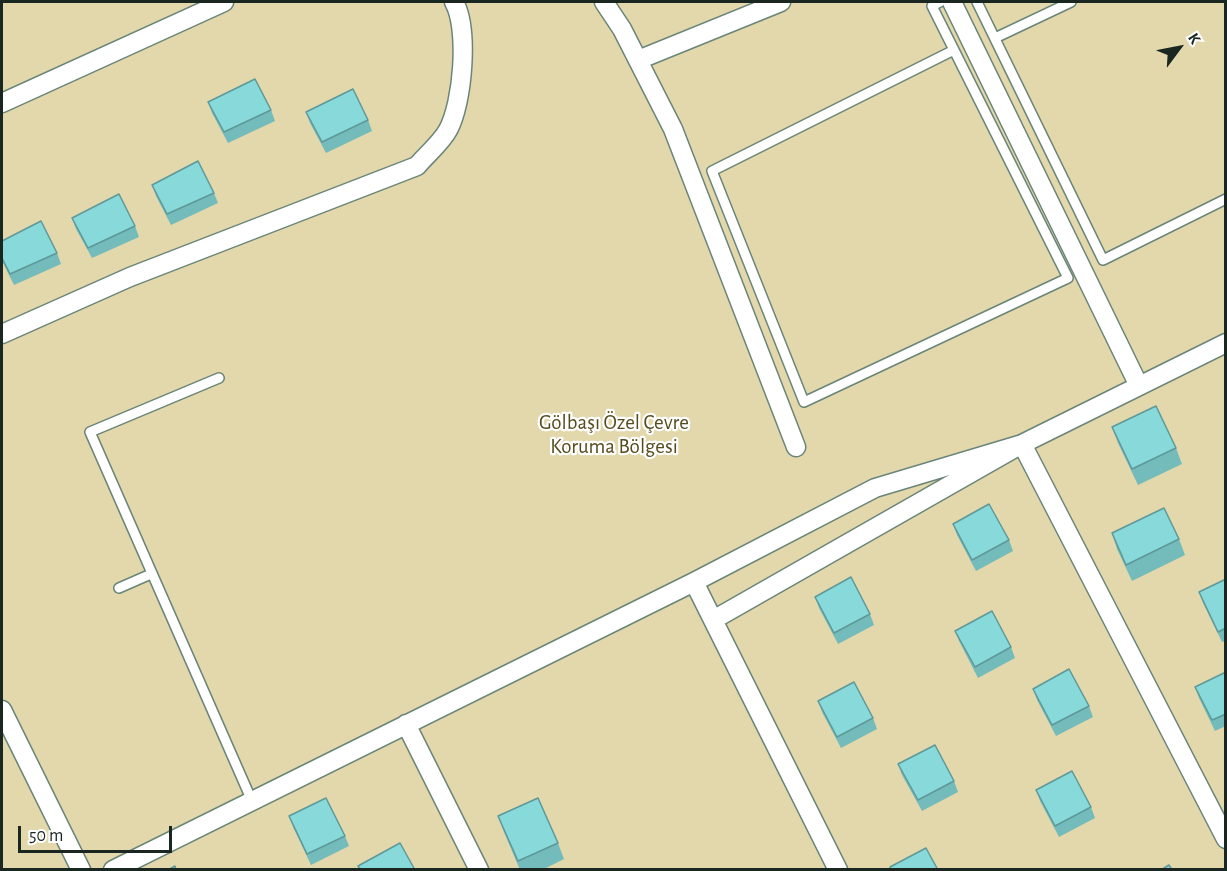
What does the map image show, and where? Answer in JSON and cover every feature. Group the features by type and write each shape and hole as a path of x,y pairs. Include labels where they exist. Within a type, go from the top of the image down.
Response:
{"street":[{"path":"2,103 224,2"},
{"path":"2,333 130,277 417,166 448,130 458,96 462,51 459,10 454,2"},
{"path":"604,2 622,29 673,129 796,447"},
{"path":"638,60 781,2"},
{"path":"952,2 1139,386"},
{"path":"713,620 1022,444 1226,342"},
{"path":"112,870 694,582 875,488 1022,444"},
{"path":"1022,444 1226,838"},
{"path":"694,582 838,870"},
{"path":"2,710 81,870"},
{"path":"406,724 479,870"}],"lane":[{"path":"940,2 932,6 954,50 1068,278 804,402 712,171 954,50"},
{"path":"977,2 1102,260 1226,199"},
{"path":"995,38 1071,2"},
{"path":"219,378 90,432 252,801"},
{"path":"119,588 151,574"}],"green space":[{"name":"Gölbaşı Özel Çevre Koruma Bölgesi","path":"2,2 1225,2 1225,869 2,869"}],"building":[{"path":"255,79 271,110 224,132 208,102"},
{"path":"353,89 368,120 322,142 306,112"},
{"path":"198,161 214,193 167,214 152,185"},
{"path":"119,194 135,226 88,248 72,218"},
{"path":"41,221 57,253 10,274 2,258 2,241"},
{"path":"1156,406 1176,448 1132,469 1112,427"},
{"path":"989,504 1009,540 972,560 953,524"},
{"path":"1164,508 1179,539 1126,565 1112,533"},
{"path":"851,577 870,614 834,633 815,597"},
{"path":"1226,579 1226,628 1218,632 1199,592"},
{"path":"992,611 1011,647 975,667 955,631"},
{"path":"1069,669 1089,706 1052,725 1033,689"},
{"path":"1226,672 1226,714 1212,720 1195,687"},
{"path":"854,682 873,718 837,737 818,701"},
{"path":"935,745 954,781 918,800 898,764"},
{"path":"1072,771 1091,807 1055,826 1036,790"},
{"path":"326,798 345,836 307,854 289,816"},
{"path":"538,798 558,843 518,861 498,816"},
{"path":"400,843 415,870 361,870 358,866"},
{"path":"926,848 938,870 891,870 890,867"},
{"path":"1169,865 1172,870 1161,870"}]}
